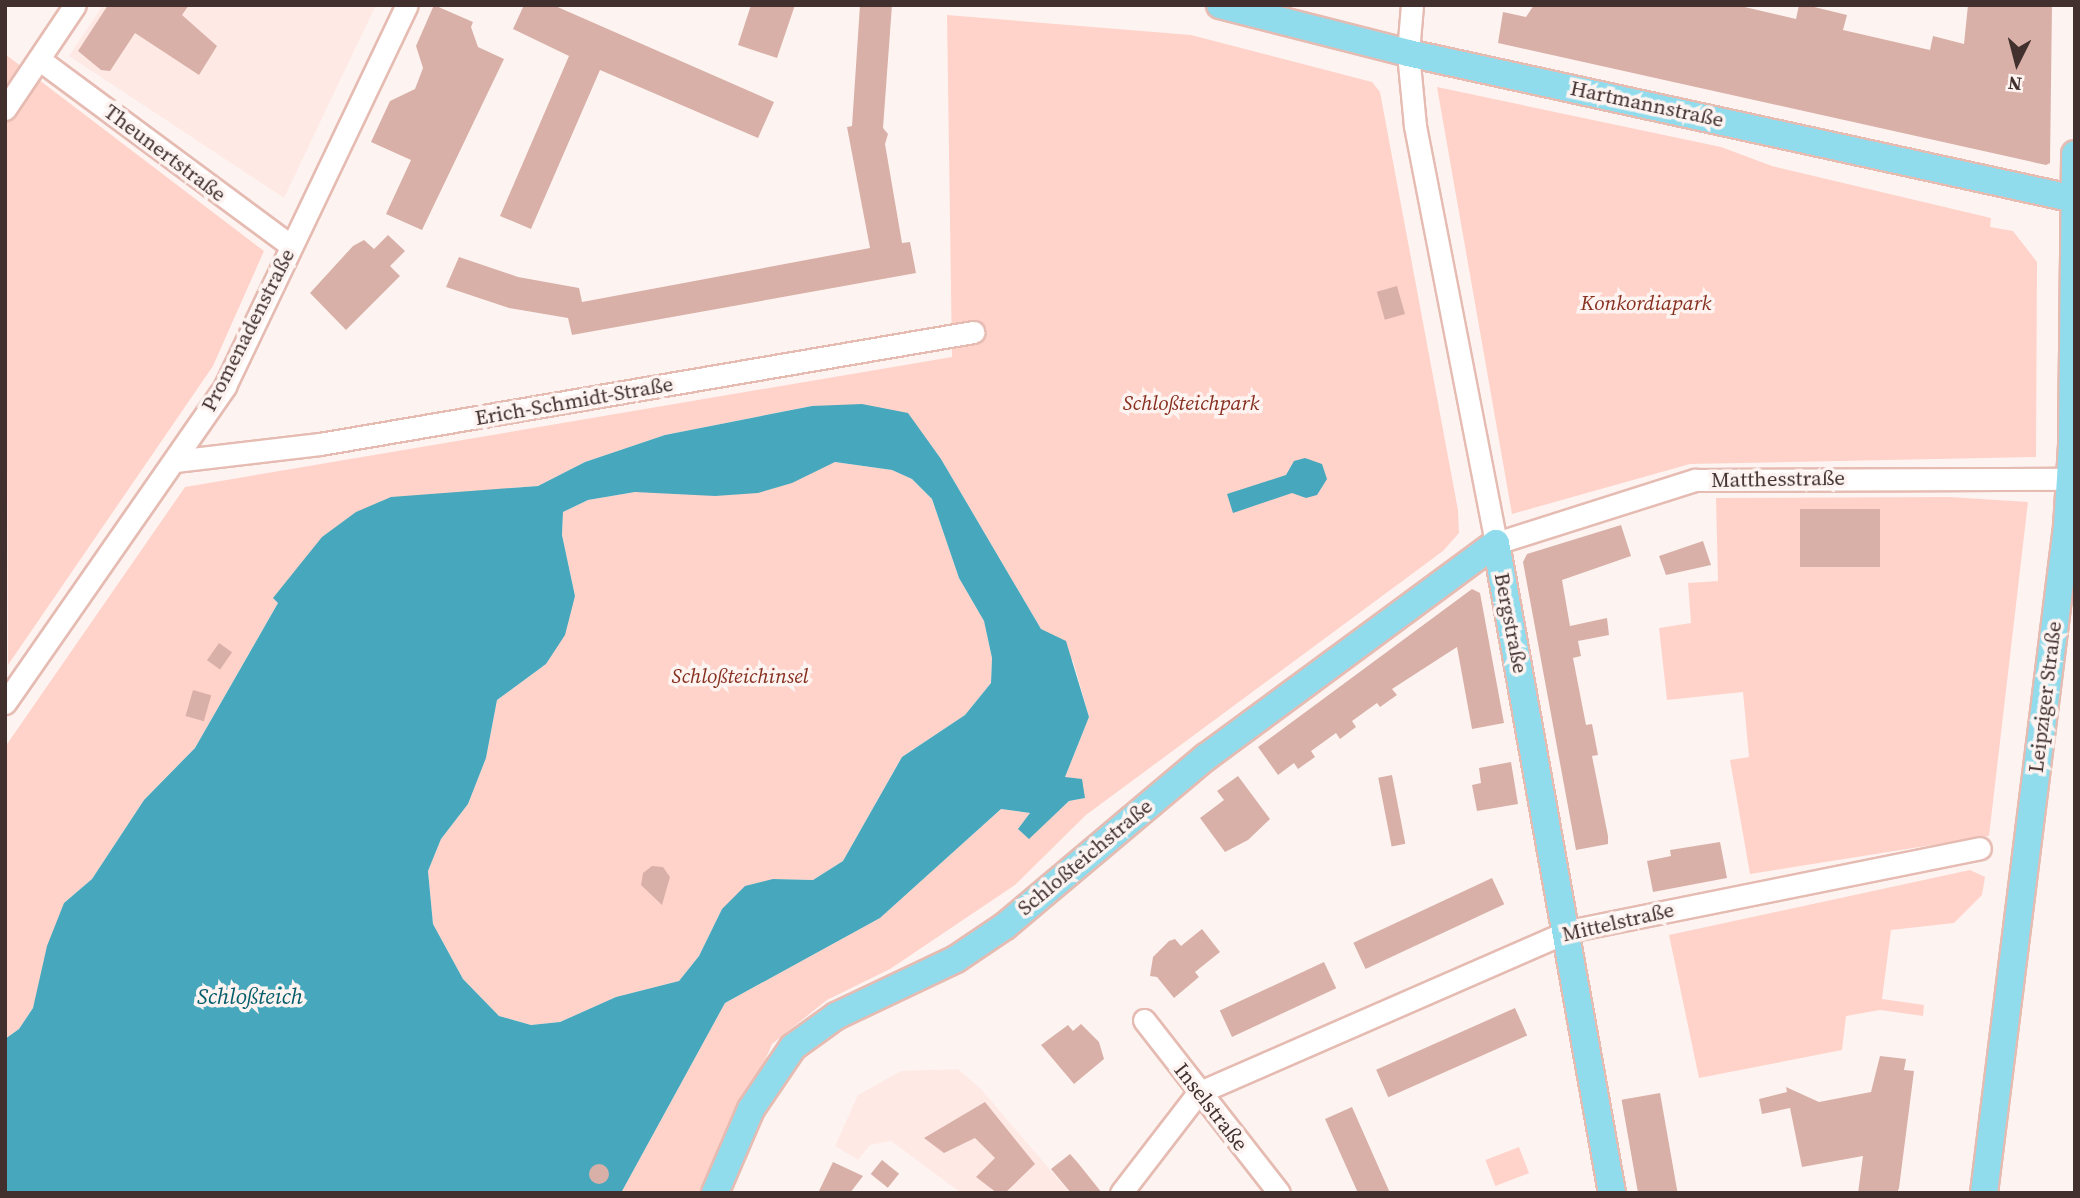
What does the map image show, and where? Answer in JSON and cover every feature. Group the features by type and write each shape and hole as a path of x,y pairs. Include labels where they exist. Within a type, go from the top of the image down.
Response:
{"main road":[{"name":"Hartmannstraße","path":"1220,5 1408,53 2075,199"},
{"name":"Leipziger Straße","path":"1984,1193 2070,479 2075,154"},
{"name":"Bergstraße","path":"1496,543 1569,931 1612,1193"},
{"name":"Schloßteichstraße","path":"715,1193 751,1109 793,1047 836,1016 956,959 1005,926 1206,757 1496,543"}],"street":[{"path":"5,109 75,5"},
{"name":"Promenadenstraße","path":"5,703 225,386 407,5"},
{"name":"Bergstraße","path":"1412,5 1408,53 1419,149 1496,543"},
{"name":"Theunertstraße","path":"40,60 291,246"},
{"name":"Erich-Schmidt-Straße","path":"175,461 320,444 972,332"},
{"name":"Matthesstraße","path":"1496,543 1695,480 2070,479"},
{"name":"Mittelstraße","path":"1198,1093 1569,931 1980,848"},
{"name":"Inselstraße","path":"1144,1020 1198,1093 1279,1193"},
{"path":"1121,1193 1198,1093"}],"shaded area":[{"path":"103,5 376,5 284,198 69,56"},
{"path":"958,1069 980,1088 1070,1193 961,1193 891,1141 870,1145 858,1160 835,1146 858,1095 901,1071"}],"green space":[{"name":"Schloßteichpark","path":"947,15 1191,35 1372,82 1380,92 1458,510 1459,533 1443,551 1086,815 1015,885 890,969 827,1000 772,1044 709,1193 621,1193 725,1003 880,918 1001,809 1030,813 1029,838 1069,801 1085,798 1065,777 1089,717 1073,661 1041,629 941,459 907,413 812,406 665,435 585,462 538,486 510,488 273,598 278,603 195,748 144,800 92,879 64,903 33,1008 19,1029 5,1039 5,747 185,487 952,357"},
{"path":"5,54 264,251 213,366 8,665"},
{"name":"Konkordiapark","path":"1437,87 1721,147 1772,166 1991,218 1990,227 2013,231 2037,262 2036,457 1690,464 1512,514"},
{"name":"Schloßteichinsel","path":"835,462 892,470 912,479 932,499 959,578 984,621 992,658 991,683 965,715 902,757 843,861 813,880 773,879 722,909 699,956 679,981 616,997 560,1022 531,1025 499,1016 463,979 433,924 428,871 441,839 468,804 486,758 497,700 546,664 575,596 562,535 563,512 588,500 817,469"},
{"path":"1950,497 2028,502 1989,836 1750,874 1730,760 1749,757 1743,692 1667,700 1659,628 1691,623 1688,583 1718,581 1716,498"},
{"path":"1970,870 1985,877 1982,895 1954,923 1891,930 1882,999 1924,1005 1923,1016 1880,1010 1846,1016 1842,1050 1699,1078 1669,935"},
{"path":"1519,1147 1529,1173 1495,1186 1485,1160"}],"water":[{"name":"Schloßteich","path":"862,404 908,413 941,459 1041,629 1066,641 1089,717 1065,777 1082,779 1085,798 1069,801 1029,839 1018,829 1030,813 1001,809 880,918 725,1003 621,1193 5,1193 5,1039 19,1029 33,1008 47,946 64,903 92,879 144,800 195,748 278,603 273,598 322,537 356,512 391,497 538,486 585,462 665,435 812,406","holes":["835,462 892,470 912,479 932,499 959,578 984,621 992,658 991,683 965,715 902,757 843,861 813,880 773,879 745,886 722,909 699,956 679,981 616,997 560,1022 531,1025 499,1016 463,979 433,924 428,871 441,839 468,804 486,758 497,700 546,664 565,635 575,596 562,535 563,512 588,500 635,492 715,496 758,493 792,483"]},
{"path":"1305,458 1322,464 1327,479 1317,495 1306,498 1292,493 1233,513 1227,494 1286,475 1294,461"}],"building":[{"path":"108,5 189,5 182,15 217,46 199,75 135,33 110,71 101,70 78,51"},
{"path":"434,5 473,22 471,27 478,47 504,59 422,230 386,214 411,160 371,142 390,101 415,89 423,68 416,46"},
{"path":"524,5 553,5 774,102 758,138 600,70 531,229 500,216 569,56 513,29"},
{"path":"751,5 795,5 777,58 738,45"},
{"path":"860,5 892,5 883,128 888,134 885,144 902,243 910,242 916,273 572,335 568,318 509,308 446,287 459,257 518,277 579,288 582,302 870,248 847,127 852,126"},
{"path":"1534,5 1736,5 1796,19 1799,5 1806,5 1847,15 1843,30 1930,50 1933,36 1964,44 1968,5 2052,5 2050,163 2046,165 1498,43 1503,12 1526,17"},
{"path":"388,235 405,251 390,266 400,276 346,330 310,293 353,246 364,240 374,249"},
{"path":"1397,286 1405,314 1385,320 1377,292"},
{"path":"1800,509 1880,509 1880,567 1800,567"},
{"path":"1621,525 1631,556 1562,580 1570,626 1607,618 1609,635 1578,641 1581,656 1573,658 1586,725 1592,724 1598,755 1592,756 1608,836 1608,844 1576,850 1523,562 1527,554"},
{"path":"1703,541 1711,565 1666,575 1659,556"},
{"path":"1472,589 1480,593 1504,723 1472,729 1457,647 1392,689 1397,695 1380,707 1377,703 1352,721 1356,727 1340,739 1336,733 1311,751 1315,757 1298,769 1294,763 1278,775 1258,747"},
{"path":"219,643 232,652 220,669 207,660"},
{"path":"193,690 211,695 204,721 186,716"},
{"path":"1511,762 1518,804 1477,811 1472,785 1481,783 1479,768"},
{"path":"1392,775 1405,844 1392,846 1378,778"},
{"path":"1238,776 1270,819 1248,840 1225,852 1200,818 1224,800 1217,791"},
{"path":"1720,842 1727,878 1653,892 1647,861 1671,856 1670,850"},
{"path":"652,866 663,867 670,877 662,905 641,885 643,873"},
{"path":"1492,878 1504,904 1366,969 1353,943"},
{"path":"1202,929 1220,952 1195,972 1199,977 1174,998 1157,977 1150,976 1153,957 1169,941 1175,939 1181,946"},
{"path":"1324,962 1336,988 1232,1037 1220,1011"},
{"path":"1515,1008 1527,1035 1388,1097 1376,1070"},
{"path":"1081,1024 1099,1042 1104,1059 1074,1084 1041,1045 1068,1025 1073,1031"},
{"path":"1880,1056 1906,1059 1904,1070 1914,1071 1899,1188 1897,1193 1858,1193 1863,1156 1802,1167 1790,1108 1762,1114 1759,1099 1787,1092 1786,1087 1819,1102 1871,1092"},
{"path":"1660,1093 1678,1193 1638,1193 1622,1100"},
{"path":"985,1102 1035,1164 1005,1193 997,1193 976,1177 995,1158 975,1138 944,1153 924,1138"},
{"path":"1352,1107 1390,1193 1358,1193 1325,1119"},
{"path":"1070,1154 1102,1193 1071,1193 1051,1169"},
{"path":"882,1160 899,1174 888,1188 871,1174"},
{"path":"833,1162 863,1176 850,1193 818,1193"},
{"path":"599,1164 606,1167 609,1174 606,1181 599,1184 592,1181 589,1174 592,1167"}]}
